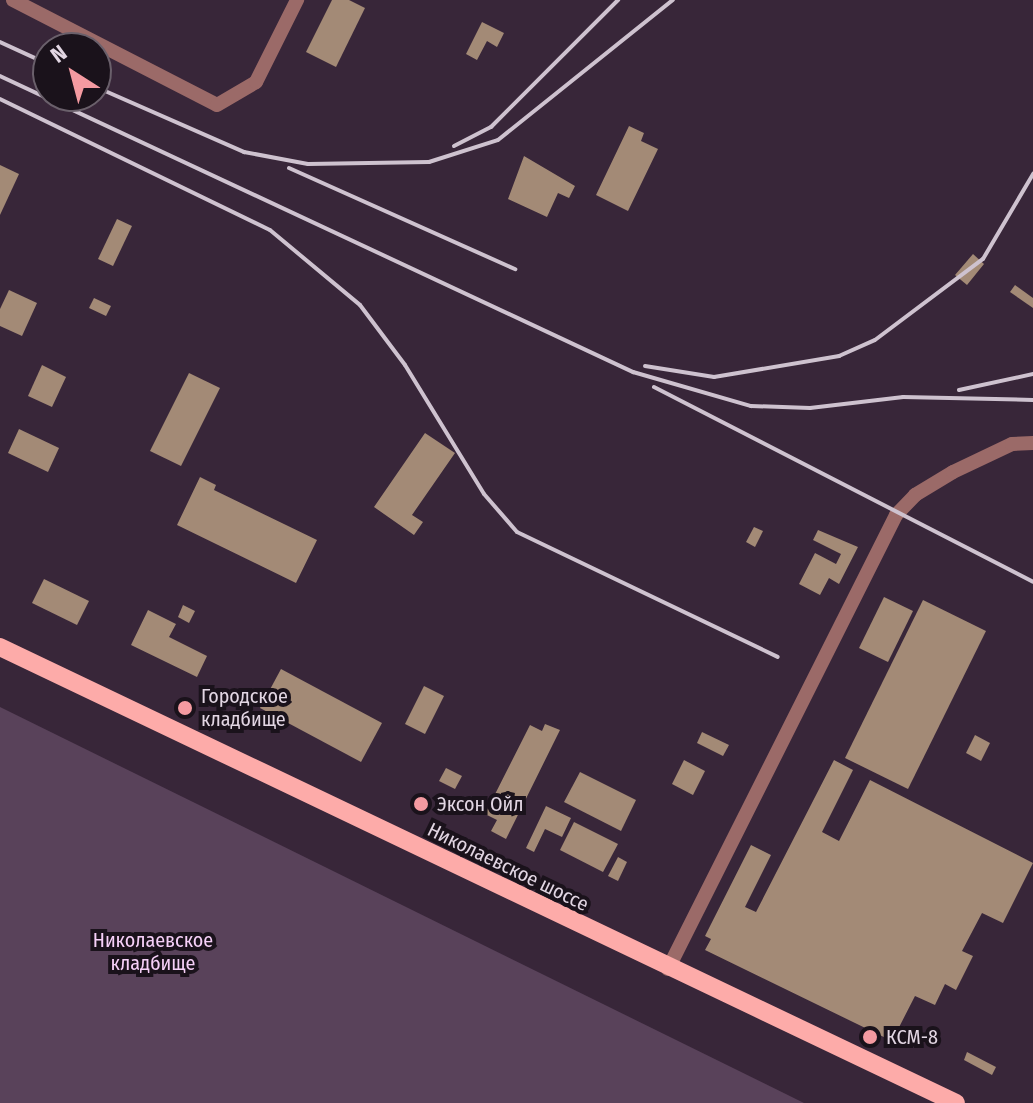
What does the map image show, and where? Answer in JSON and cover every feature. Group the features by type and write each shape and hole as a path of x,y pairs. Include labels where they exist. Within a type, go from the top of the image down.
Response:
{"main road":[{"name":"Николаевское шоссе","path":"0,647 668,969 956,1103"}],"street":[{"path":"13,0 217,105 256,82 297,0"},
{"path":"668,969 896,515 915,495 953,472 1012,444 1033,443"}],"green space":[{"name":"Николаевское кладбище","path":"0,707 804,1103 0,1103"}],"building":[{"path":"332,0 349,0 365,8 336,67 306,52"},
{"path":"482,22 504,33 497,47 487,41 477,60 466,54"},
{"path":"629,126 644,133 641,141 658,149 628,211 596,195"},
{"path":"524,156 575,186 569,198 558,193 547,217 508,199"},
{"path":"0,165 19,174 0,215"},
{"path":"117,219 132,226 113,266 98,259"},
{"path":"973,254 984,264 967,285 955,275"},
{"path":"1015,285 1033,298 1033,308 1010,292"},
{"path":"9,290 37,303 22,336 0,326 0,309"},
{"path":"94,298 111,306 106,316 89,308"},
{"path":"42,365 66,377 52,407 28,396"},
{"path":"189,373 220,388 181,466 150,451"},
{"path":"19,429 59,448 48,472 8,453"},
{"path":"425,433 455,453 412,515 423,522 414,535 374,507"},
{"path":"200,477 216,485 214,490 317,540 296,583 177,525"},
{"path":"754,527 763,531 755,547 746,542"},
{"path":"818,530 858,547 839,584 829,578 820,595 799,584 815,553 836,564 841,554 813,540"},
{"path":"44,579 89,601 77,625 32,603"},
{"path":"884,597 913,611 888,662 859,648"},
{"path":"923,600 986,631 908,789 845,758"},
{"path":"183,605 195,611 189,623 178,617"},
{"path":"148,610 176,624 169,637 207,656 197,677 131,645"},
{"path":"281,669 382,723 361,762 260,708"},
{"path":"424,686 444,696 425,734 405,724"},
{"path":"545,724 560,730 506,839 491,831 497,820 485,814 530,725 542,731"},
{"path":"702,732 729,745 723,756 697,743"},
{"path":"975,735 990,743 981,761 966,753"},
{"path":"684,760 705,771 693,795 672,784"},
{"path":"834,760 853,770 822,832 839,841 870,780 1033,863 1003,923 982,913 962,951 973,956 956,990 945,984 935,1005 915,996 892,1041 705,950 711,939 705,936 751,845 771,855 745,907 756,912"},
{"path":"446,768 462,776 455,789 439,781"},
{"path":"580,772 636,800 621,831 564,802"},
{"path":"546,806 571,818 562,837 545,829 534,852 526,848"},
{"path":"574,822 618,844 603,872 560,850"},
{"path":"618,857 627,862 618,881 608,876"},
{"path":"967,1052 996,1067 992,1075 964,1060"}],"railway":[{"path":"454,146 491,127 618,0"},
{"path":"112,94 244,152 308,164 429,162 498,140 673,0"},
{"path":"0,42 32,57"},
{"path":"0,76 633,372 751,406 810,408 903,397 1033,400"},
{"path":"0,99 270,230 360,305 405,365 484,494 517,532 778,657"},
{"path":"289,168 515,269"},
{"path":"645,366 714,377 839,356 875,340 983,259 1033,174"},
{"path":"959,390 1033,374"},
{"path":"654,387 1033,582"}],"place":[{"name":"Городское кладбище","path":"185,708"},
{"name":"Эксон Ойл","path":"421,804"},
{"name":"КСМ-8","path":"870,1037"}]}
